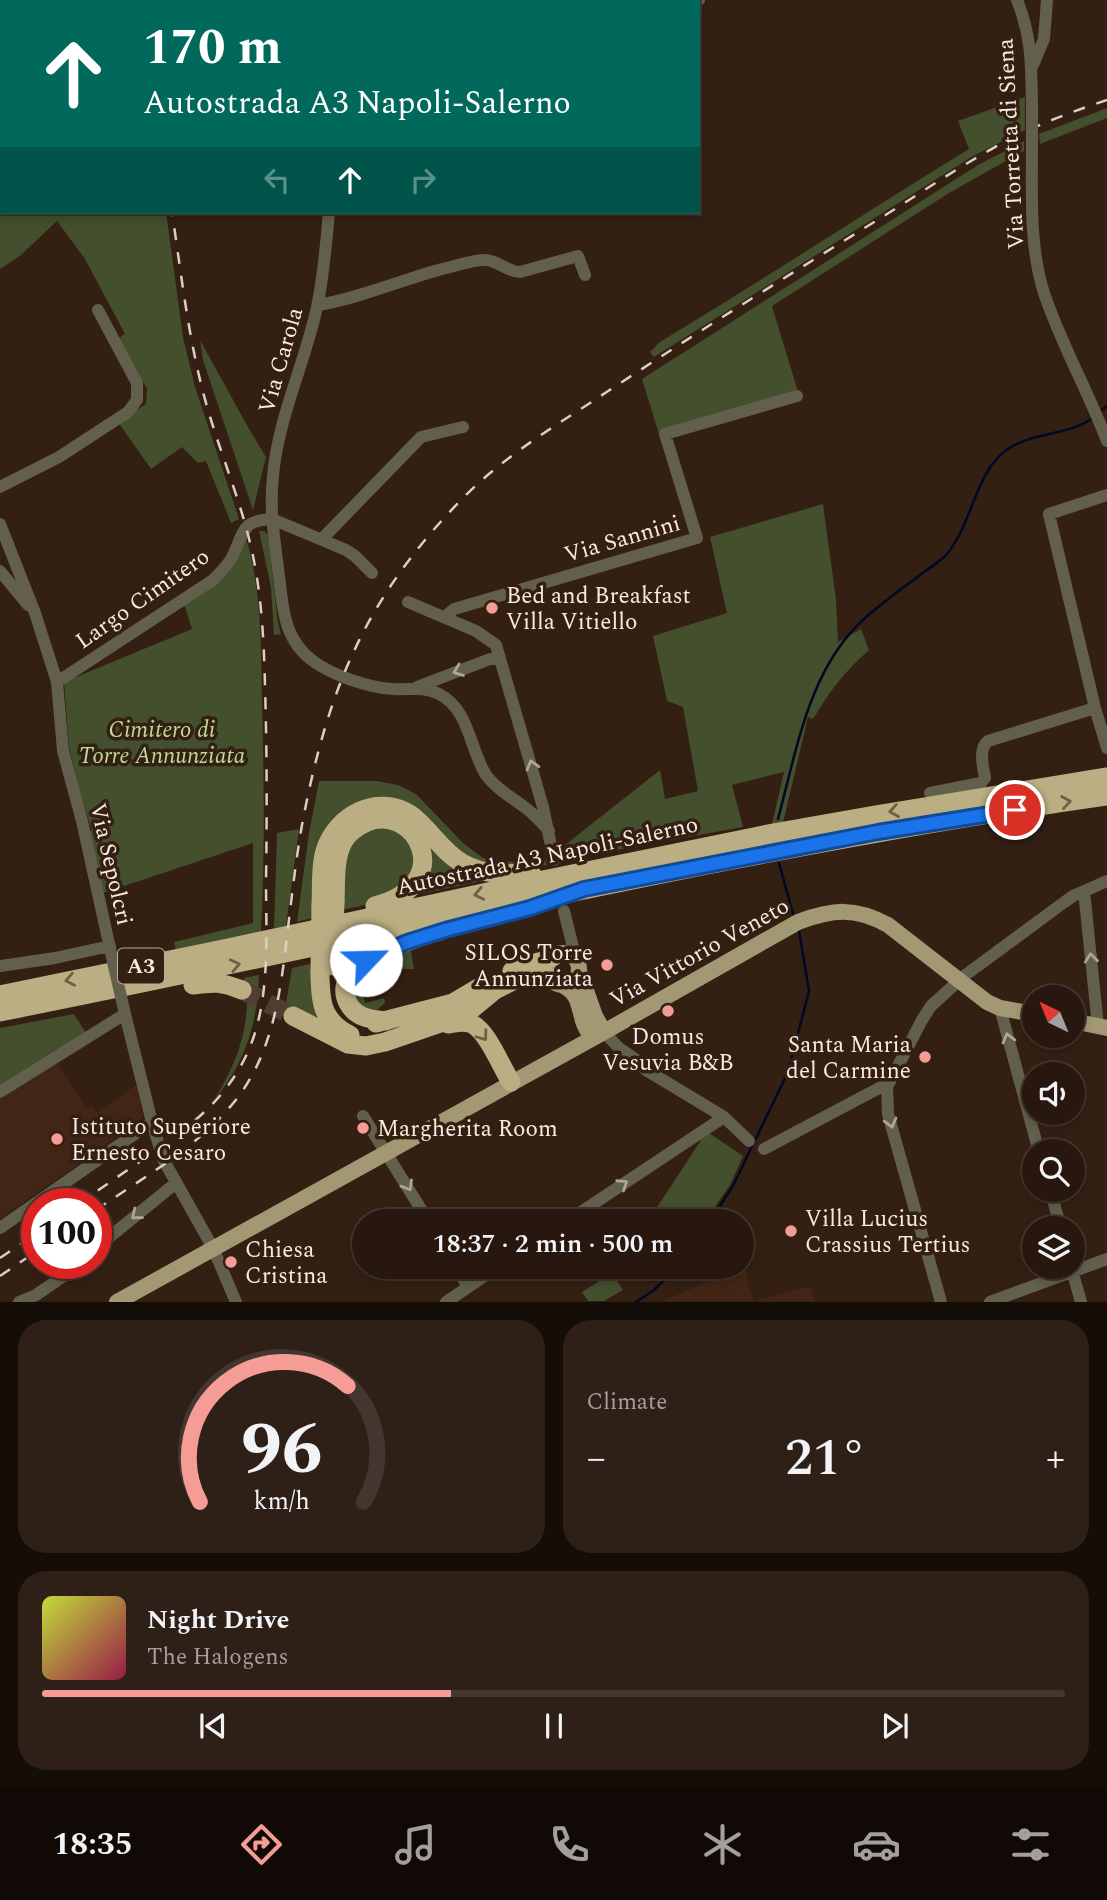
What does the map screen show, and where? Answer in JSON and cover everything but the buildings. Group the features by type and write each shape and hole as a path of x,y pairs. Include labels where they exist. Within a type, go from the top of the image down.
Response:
{"highway":[{"name":"Autostrada A3 Napoli-Salerno","path":"0,995 673,853 875,814 1107,778"},
{"name":"Autostrada A3 Napoli-Salerno","path":"0,1012 211,970 584,889 878,832 1107,796"},
{"path":"406,1034 370,1039 350,1035 333,1024 320,996 326,969 328,903 325,850 335,831 353,814 376,806 403,811 413,816 453,857 480,871 497,874 540,871 638,853 673,853"},
{"path":"281,937 324,919 384,904 404,894 418,880 422,870 423,852 415,837 401,824 384,819 375,819 356,828 339,852 328,903"},
{"path":"386,1021 357,1014 345,996 348,977 366,960 407,942 530,908 584,889"},
{"path":"326,969 335,1002 343,1016 353,1024 368,1026 453,1003 507,973 555,956"},
{"path":"293,1016 338,1040 357,1046 374,1045 465,1013 513,980 530,975 556,981"},
{"path":"25,1007 108,1000 212,982 225,983 242,990"},
{"path":"436,1025 465,1022 482,1030 511,1082"}],"main road":[{"name":"Via Vittorio Veneto","path":"117,1301 798,922 816,915 850,911 863,913 888,925 980,997 1000,1008 1022,1012"},
{"path":"569,954 577,965 595,1016 598,1035 582,1019 573,992 556,981 547,969 555,956 569,954"},
{"path":"556,981 573,981 577,965"},
{"path":"1085,1023 1103,1027"}],"street":[{"name":"Via Torretta di Siena","path":"1017,0 1031,44 1033,216 1037,263 1059,333 1107,441"},
{"path":"1031,68 1044,39 1047,0"},
{"name":"Via Carola","path":"329,214 318,305 279,438 273,474 272,519 284,618 296,645 314,662 335,673 392,689 417,687"},
{"path":"318,305 423,274 486,260 520,272 578,256 586,275"},
{"path":"0,487 59,457 128,412 137,400 137,383 98,310"},
{"name":"Via Sannini","path":"445,617 454,609 697,538 665,434 797,396"},
{"path":"322,539 421,437 464,427"},
{"path":"1107,495 1049,514 1107,748"},
{"path":"272,519 355,556 372,573"},
{"name":"Largo Cimitero","path":"57,682 213,580 228,564 243,530 250,524 272,519"},
{"name":"Via Sepolcri","path":"0,524 35,613 57,682 61,742 85,834 125,1014 163,1159 213,1248 236,1301"},
{"path":"0,571 35,613"},
{"path":"408,602 445,617 496,645 549,831 554,860"},
{"path":"417,687 491,659 500,659"},
{"path":"417,687 437,693 451,702 460,713 488,776 503,793 536,817 549,831"},
{"path":"930,793 981,783 985,778 982,750 988,741 1095,708"},
{"path":"941,1301 888,1114 887,1087 922,1020 936,1001 999,949 1059,906 1107,881"},
{"path":"1084,891 1103,1027"},
{"path":"565,911 577,965"},
{"path":"555,956 565,946 571,934"},
{"path":"0,966 110,946"},
{"path":"1000,1008 1035,1139"},
{"path":"0,1091 125,1014"},
{"path":"598,1035 635,1059 646,1070 724,1117 749,1141"},
{"path":"764,1149 881,1087 887,1087"},
{"path":"363,1116 421,1209"},
{"path":"586,1209 724,1117"},
{"path":"0,1228 152,1122"},
{"path":"112,1235 176,1183"},
{"path":"1085,1265 1107,1259"},
{"path":"19,1301 36,1295 59,1279"},
{"path":"464,1279 468,1287"},
{"path":"446,1301 480,1279"},
{"path":"990,1301 1046,1279"},
{"path":"1075,1279 1081,1301"}],"shaded area":[{"name":"Istituto Superiore Ernesto Cesaro","path":"58,1063 87,1108 92,1105 97,1112 136,1085 143,1116 44,1188 21,1188 21,1204 0,1219 0,1099"},
{"path":"714,1279 747,1279 754,1301 662,1301"},
{"path":"810,1286 815,1301 754,1301"}],"green space":[{"path":"1025,97 1025,130 973,156 654,357 650,352 660,342 969,149 958,121"},
{"path":"1107,108 1107,118 1040,144 1039,134"},
{"path":"1024,141 1024,151 949,193 772,306 798,392 659,434 642,379 978,165"},
{"path":"0,214 166,214 183,337 195,387 239,519 231,523 206,461 198,463 182,447 151,469 118,422 146,404 147,389 119,338 125,334 85,259 57,221 21,255 0,269"},
{"path":"200,340 266,457 253,510 203,360"},
{"path":"823,504 836,600 838,642 861,629 869,650 838,682 813,719 808,717 783,823 772,824 784,772 732,785 743,827 562,860 560,849 660,770 665,799 698,791 683,707 667,701 653,636 727,613 710,537"},
{"path":"259,531 268,535 281,634 274,635 271,587"},
{"name":"Cimitero di Torre Annunziata","path":"246,538 255,578 261,640 264,817 261,932 176,951 174,942 253,923 253,843 103,893 89,832 92,830 69,747 64,682 192,629 184,604 229,567 242,549"},
{"path":"319,781 377,781 398,785 416,794 464,844 483,858 521,863 547,860 548,865 484,867 367,803 316,917 297,922"},
{"path":"376,811 402,816 418,828 450,861 472,872 496,878 411,896 425,875 427,855 421,837 408,824 391,816 372,815 354,822 339,839 331,866 330,914 326,915 328,866 337,837 346,825"},
{"path":"389,824 415,845 412,877 384,899 340,910 342,859 358,832"},
{"path":"299,829 286,926 274,928 277,833"},
{"path":"410,946 414,969 398,969 361,979 365,1003 384,998 385,1003 372,1014 360,1013 350,985 355,976"},
{"path":"314,963 327,1025 285,1009 292,968"},
{"path":"259,975 256,1009 248,1042 234,1072 214,1100 233,1065 242,1040 247,1000 244,978"},
{"path":"74,1014 86,1033 0,1087 0,1028"},
{"path":"709,1133 743,1156 730,1185 713,1209 656,1209 703,1137"},
{"path":"603,1279 616,1279 623,1290 604,1301 588,1301 582,1292"}],"waterway":[{"path":"1099,412 1107,406"},
{"path":"778,819 808,711 830,661 846,638 879,606 945,556 961,531 986,473 1005,451 1026,440 1073,428 1094,417"},
{"path":"779,863 794,917"},
{"path":"718,1209 733,1186 788,1072 809,991 799,931"},
{"path":"636,1302 665,1279"}],"tunnel":[{"path":"242,990 293,1016"}],"railway":[{"path":"112,1199 204,1133 235,1101 259,1062 274,1019 302,825 311,780 330,713 365,628 402,570 446,516 476,485 523,448 768,288 994,147 1070,113 1107,100"},
{"path":"101,1188 183,1131 208,1109 230,1083 250,1048 265,978 266,735 259,592 245,523 208,410 196,361 172,214"},
{"path":"0,1258 21,1244"},
{"path":"0,1276 21,1262"}],"place":[{"name":"Bed and Breakfast Villa Vitiello","path":"492,608"},
{"name":"SILOS Torre Annunziata","path":"607,965"},
{"name":"Domus Vesuvia B&B","path":"668,1011"},
{"name":"Santa Maria del Carmine","path":"925,1057"},
{"name":"Margherita Room","path":"363,1128"},
{"name":"Istituto Superiore Ernesto Cesaro","path":"57,1139"},
{"name":"Villa Lucius Crassius Tertius","path":"791,1231"},
{"name":"Chiesa Cristina","path":"231,1262"}],"route":[{"path":"366,960 407,942 530,908 584,889 878,832 1015,810"}]}
